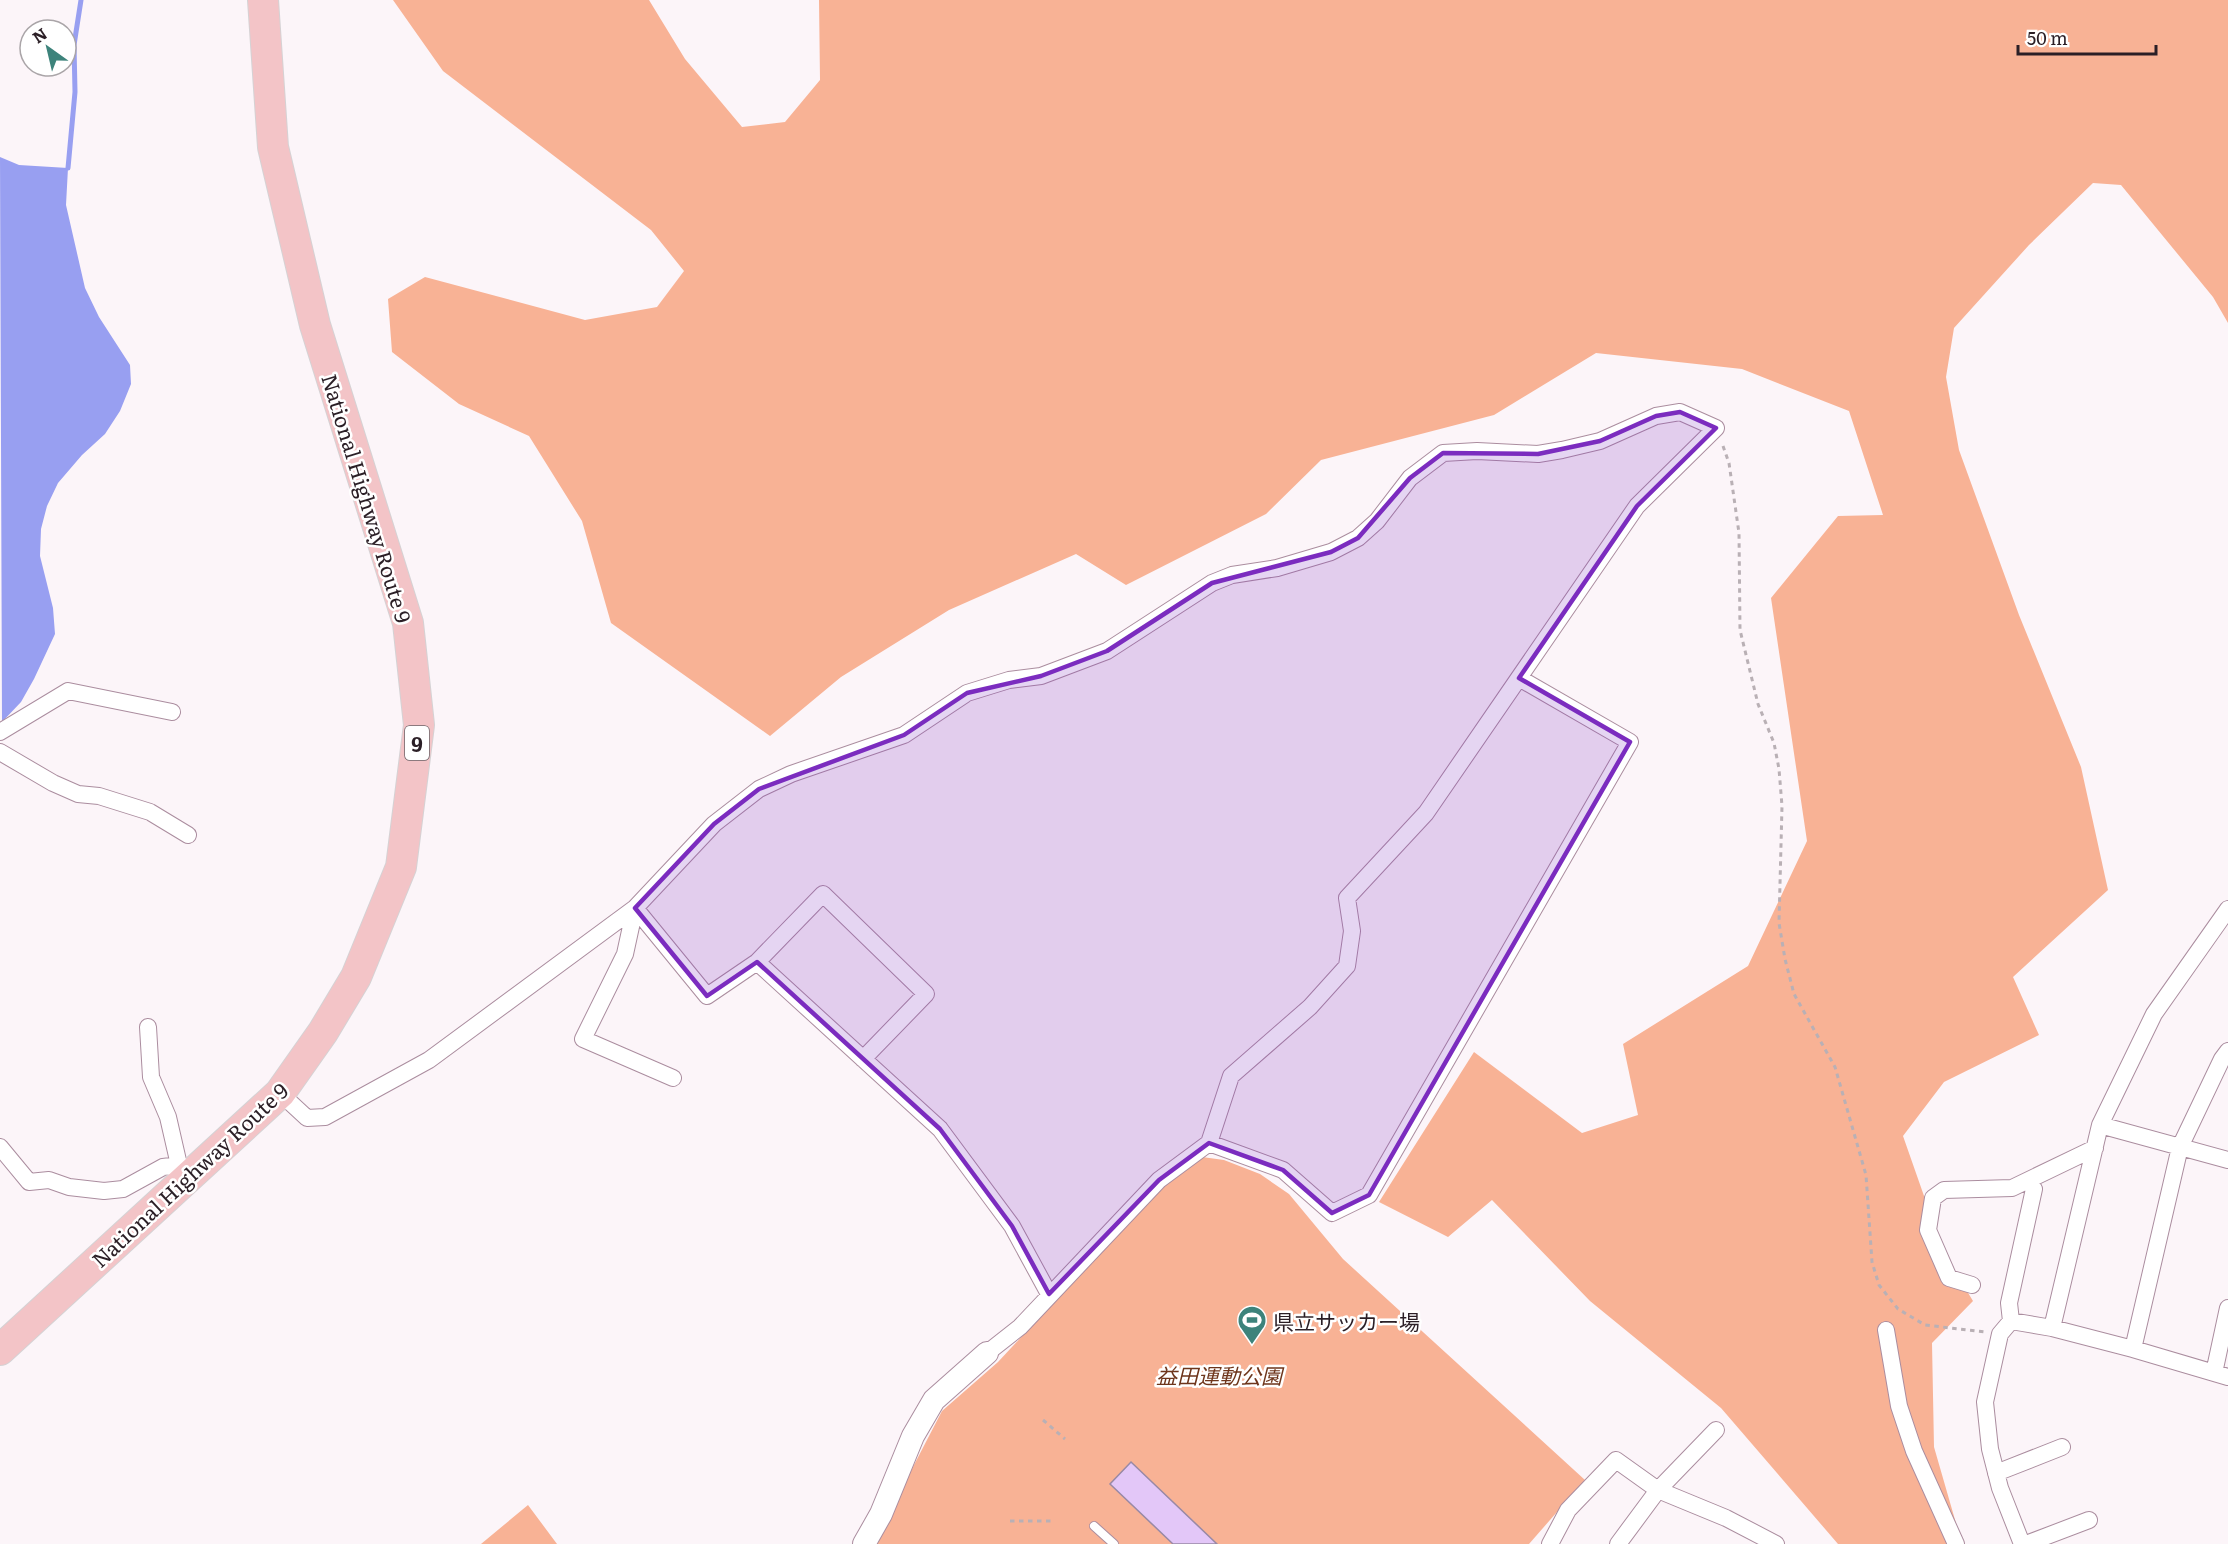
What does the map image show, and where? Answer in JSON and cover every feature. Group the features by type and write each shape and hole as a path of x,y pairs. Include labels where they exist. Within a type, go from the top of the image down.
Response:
{"highway":[{"name":"National Highway Route 9","path":"0,1350 186,1169 280,1093 323,1032 356,977 401,867 419,725 408,623 315,325 273,147 263,0"}],"street":[{"path":"280,1093 307,1118 325,1118 429,1060 635,908 714,824 759,789 791,774 904,735 967,693 1008,680 1041,676 1107,651 1212,583 1232,575 1277,568 1331,552 1364,532 1377,521 1410,478 1443,453 1477,451 1538,454 1562,450 1600,441 1656,416 1680,412 1716,428 1637,506 1426,813 1347,898 1352,931 1347,966 1310,1007 1231,1076 1209,1143 1159,1180 1020,1327 934,1400 913,1436 881,1515 864,1544"},
{"path":"1209,1143 1283,1170 1332,1213 1369,1195 1630,742 1519,678"},
{"path":"0,732 68,691 172,712"},
{"path":"0,753 53,783 78,794 99,796 150,812 188,835"},
{"path":"635,908 707,996 757,962 823,894 926,994 863,1059"},
{"path":"635,908 625,954 583,1039 673,1078"},
{"path":"2052,1328 2100,1125 2154,1014 2228,909"},
{"path":"757,962 940,1129 1012,1226 1049,1294"},
{"path":"0,1147 29,1182 49,1180 69,1186 104,1191 123,1189 163,1167 186,1169 151,1077 148,1028"},
{"path":"2133,1348 2180,1147 2228,1050"},
{"path":"2100,1125 2228,1160"},
{"path":"1972,1286 1949,1278 1928,1230 1933,1198 1944,1190 2012,1188 2095,1148"},
{"path":"2034,1189 2009,1303 2011,1321 2000,1334 1985,1402 1990,1449 2000,1488 2024,1544 2090,1520"},
{"path":"2011,1321 2052,1328 2133,1348 2221,1375 2228,1308"},
{"path":"1886,1330 1899,1406 1914,1451 1956,1544"},
{"path":"1618,1544 1658,1490 1716,1430"},
{"path":"1996,1473 2062,1447"},
{"path":"1550,1544 1568,1510 1616,1460 1658,1490 1725,1518 1776,1544"}],"lane":[{"path":"1094,1526 1114,1544"}],"path":[{"path":"1716,428 1729,463 1739,533 1740,630 1758,704 1774,743 1779,769 1782,807 1779,923 1785,959 1794,994 1834,1067 1866,1175 1872,1262 1879,1285 1898,1309 1925,1325 2000,1334"},
{"path":"1043,1420 1065,1438"},
{"path":"1010,1521 1052,1521"}],"highlighted area":[{"path":"1680,412 1716,428 1637,506 1519,678 1630,742 1369,1195 1332,1213 1283,1170 1209,1143 1159,1180 1049,1294 1012,1226 940,1129 757,962 707,996 635,908 714,824 759,789 904,735 967,693 1041,676 1107,651 1212,583 1331,552 1358,538 1410,478 1443,453 1538,454 1600,441 1656,416"}],"green space":[{"path":"393,0 649,0 685,59 742,127 785,122 820,80 819,0 2228,0 2228,323 2213,297 2121,185 2093,183 2029,245 1954,328 1946,377 1959,450 2019,615 2081,767 2108,890 2013,977 2039,1035 1944,1082 1903,1136 1944,1253 1973,1301 1932,1343 1934,1447 1962,1544 1838,1544 1721,1408 1590,1301 1492,1200 1448,1237 1379,1202 1474,1052 1582,1133 1638,1115 1623,1044 1748,966 1807,841 1771,598 1838,516 1883,515 1849,411 1742,369 1596,353 1494,415 1321,460 1266,514 1126,585 1076,554 949,610 841,677 770,736 611,623 582,521 529,436 459,404 392,352 388,299 425,277 585,320 657,307 684,271 651,230 443,71"},
{"name":"益田運動公園","path":"1202,1157 1224,1160 1260,1174 1289,1194 1343,1259 1585,1480 1529,1544 873,1544 942,1411 998,1362 1164,1184"},
{"path":"528,1505 557,1544 481,1544"}],"water":[{"path":"0,157 19,165 68,168 66,205 85,288 99,317 130,365 131,384 120,411 105,434 82,455 58,483 47,506 41,529 40,556 53,608 55,634 21,702 2,722"}],"building":[{"path":"1131,1462 1217,1544 1173,1544 1110,1484"}],"waterway":[{"path":"68,168 75,92 74,45 81,0"}],"place":[{"name":"県立サッカー場","path":"1252,1346"}]}
